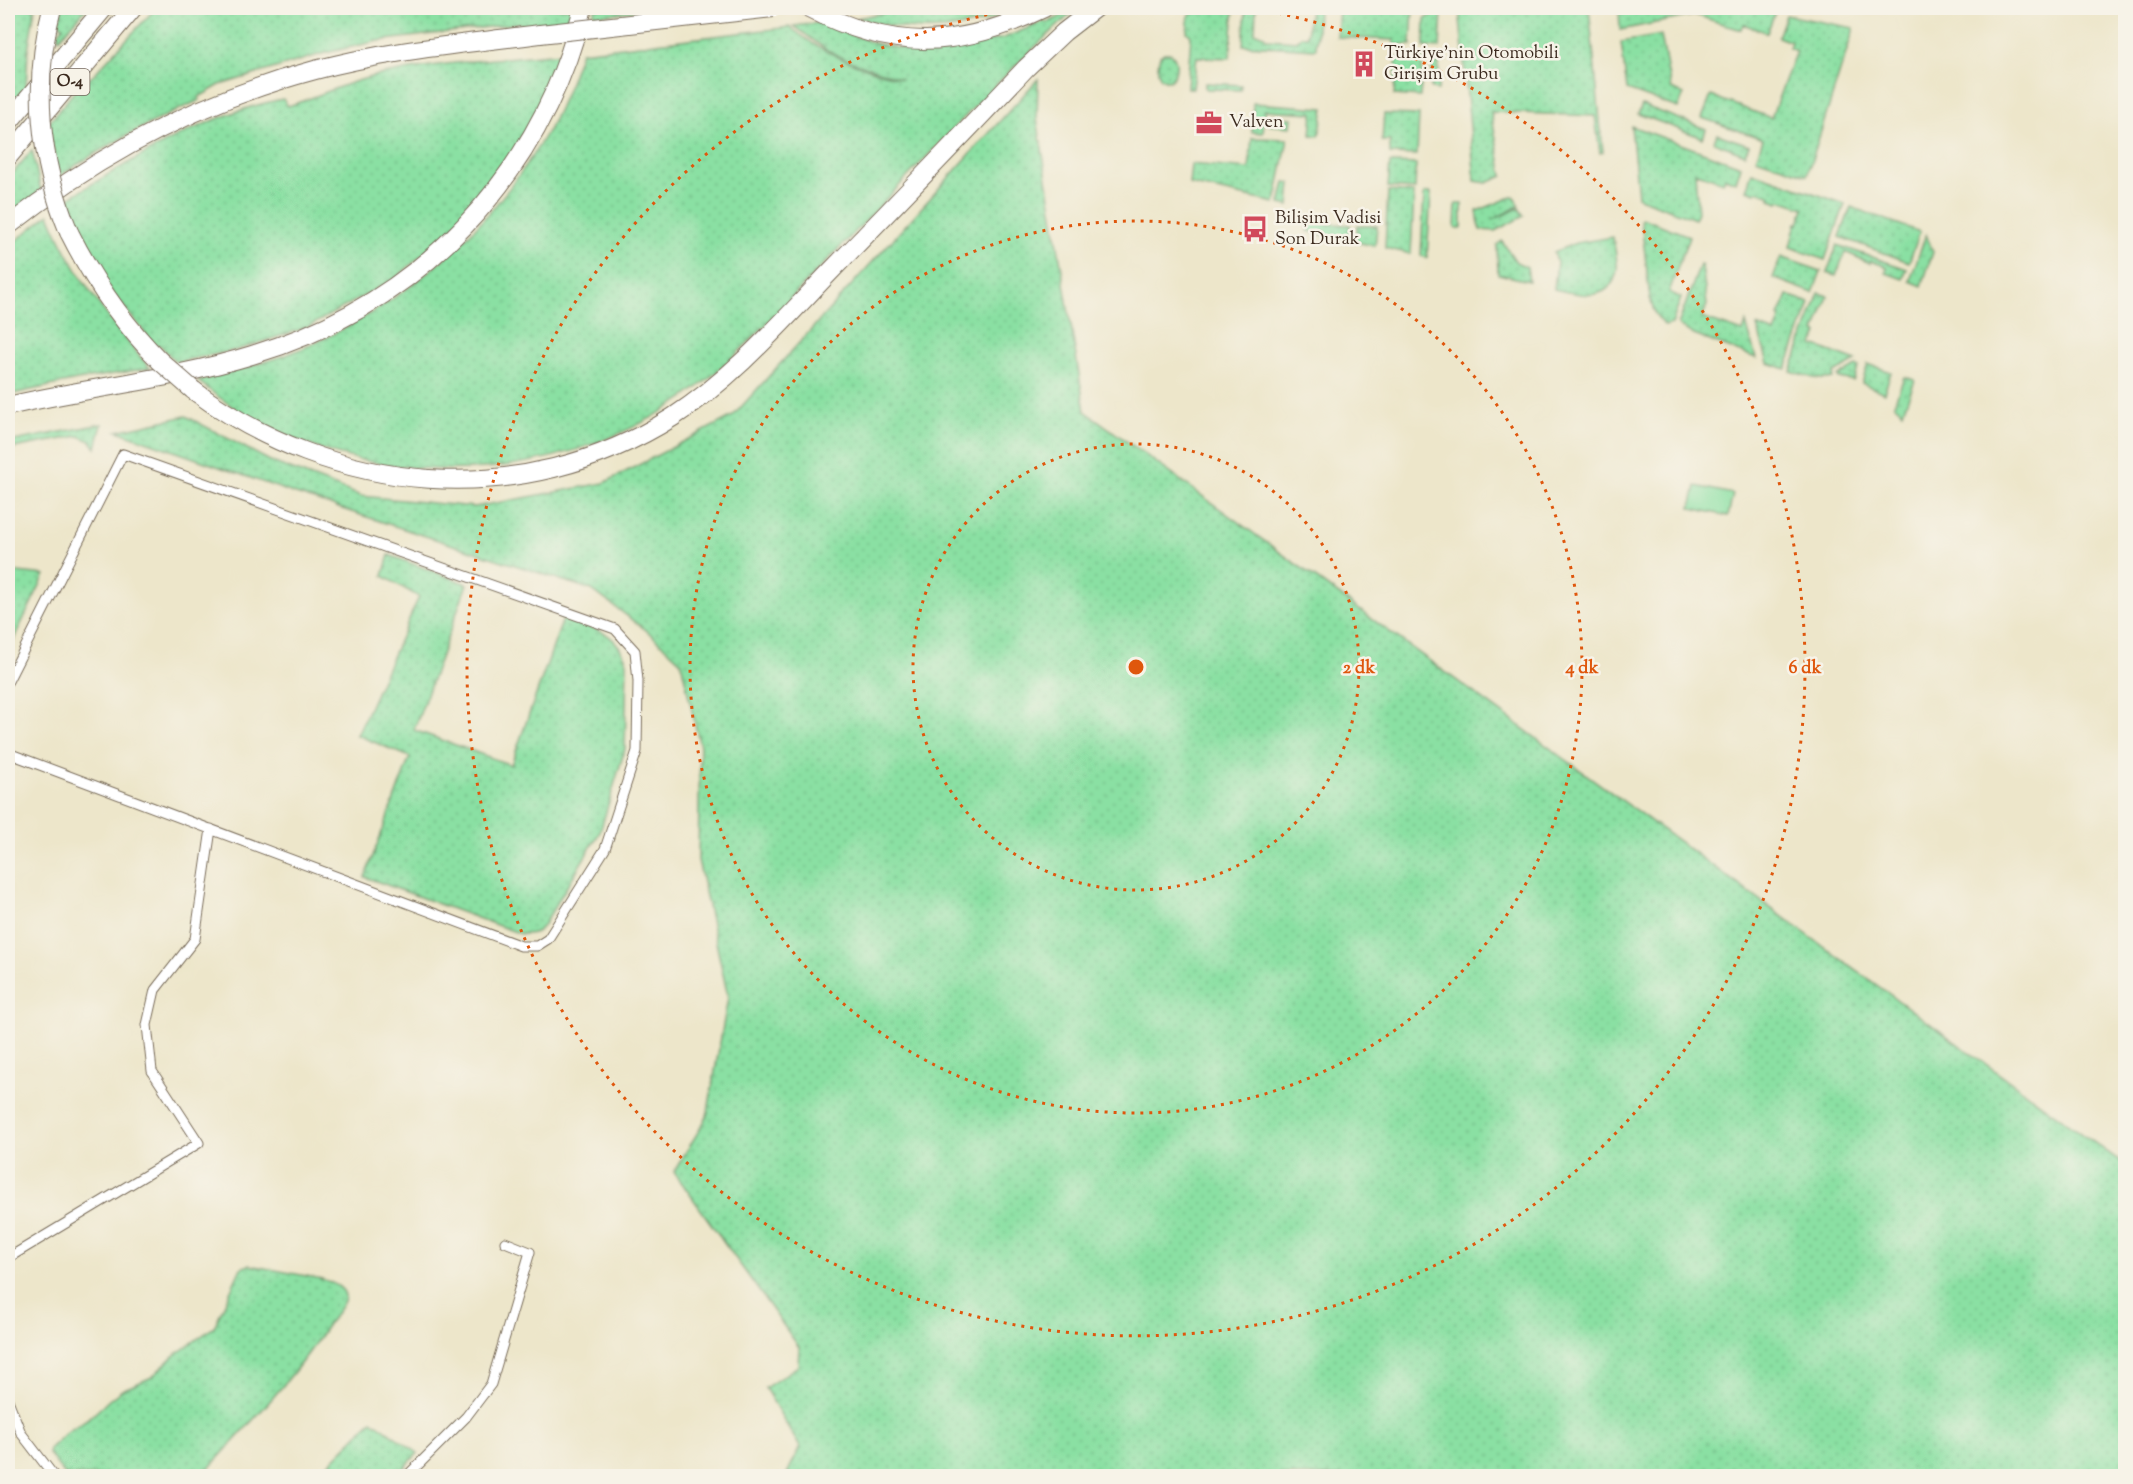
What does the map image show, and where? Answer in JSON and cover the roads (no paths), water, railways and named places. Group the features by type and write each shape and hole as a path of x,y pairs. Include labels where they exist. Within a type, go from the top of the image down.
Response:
{"highway":[{"path":"52,8 44,45 40,104 45,153 51,181 59,208 81,256 106,298 135,335 193,390 245,425 308,454 349,467 411,477 451,480 488,478 552,468 608,450 672,417 707,393 754,351 1045,49 1095,8"},
{"name":"O-4","path":"8,123 104,8"},
{"name":"O-4","path":"8,157 133,8"},
{"path":"8,406 102,386 160,377 251,356 340,321 390,290 423,265 464,227 495,191 515,163 533,136 553,95 569,55 583,8"},
{"path":"8,226 57,189 110,155 172,122 241,93 315,70 428,48 773,8"},
{"path":"809,8 852,28 875,35 912,40 933,40 979,33 1044,8"}],"street":[{"path":"8,681 123,454 615,629 635,651 638,681 637,751 605,849 548,939 537,946 520,946 8,753"},
{"path":"8,1258 199,1143 152,1071 147,1025 155,990 195,939 211,829"},
{"path":"407,1476 466,1417 491,1384 530,1252 505,1242"},
{"path":"8,1400 21,1433 54,1476"}],"place":[{"name":"Türkiye'nin Otomobili Girişim Grubu","path":"1364,64"},
{"name":"Valven","path":"1209,123"},
{"name":"Bilişim Vadisi Son Durak","path":"1255,229"}]}
